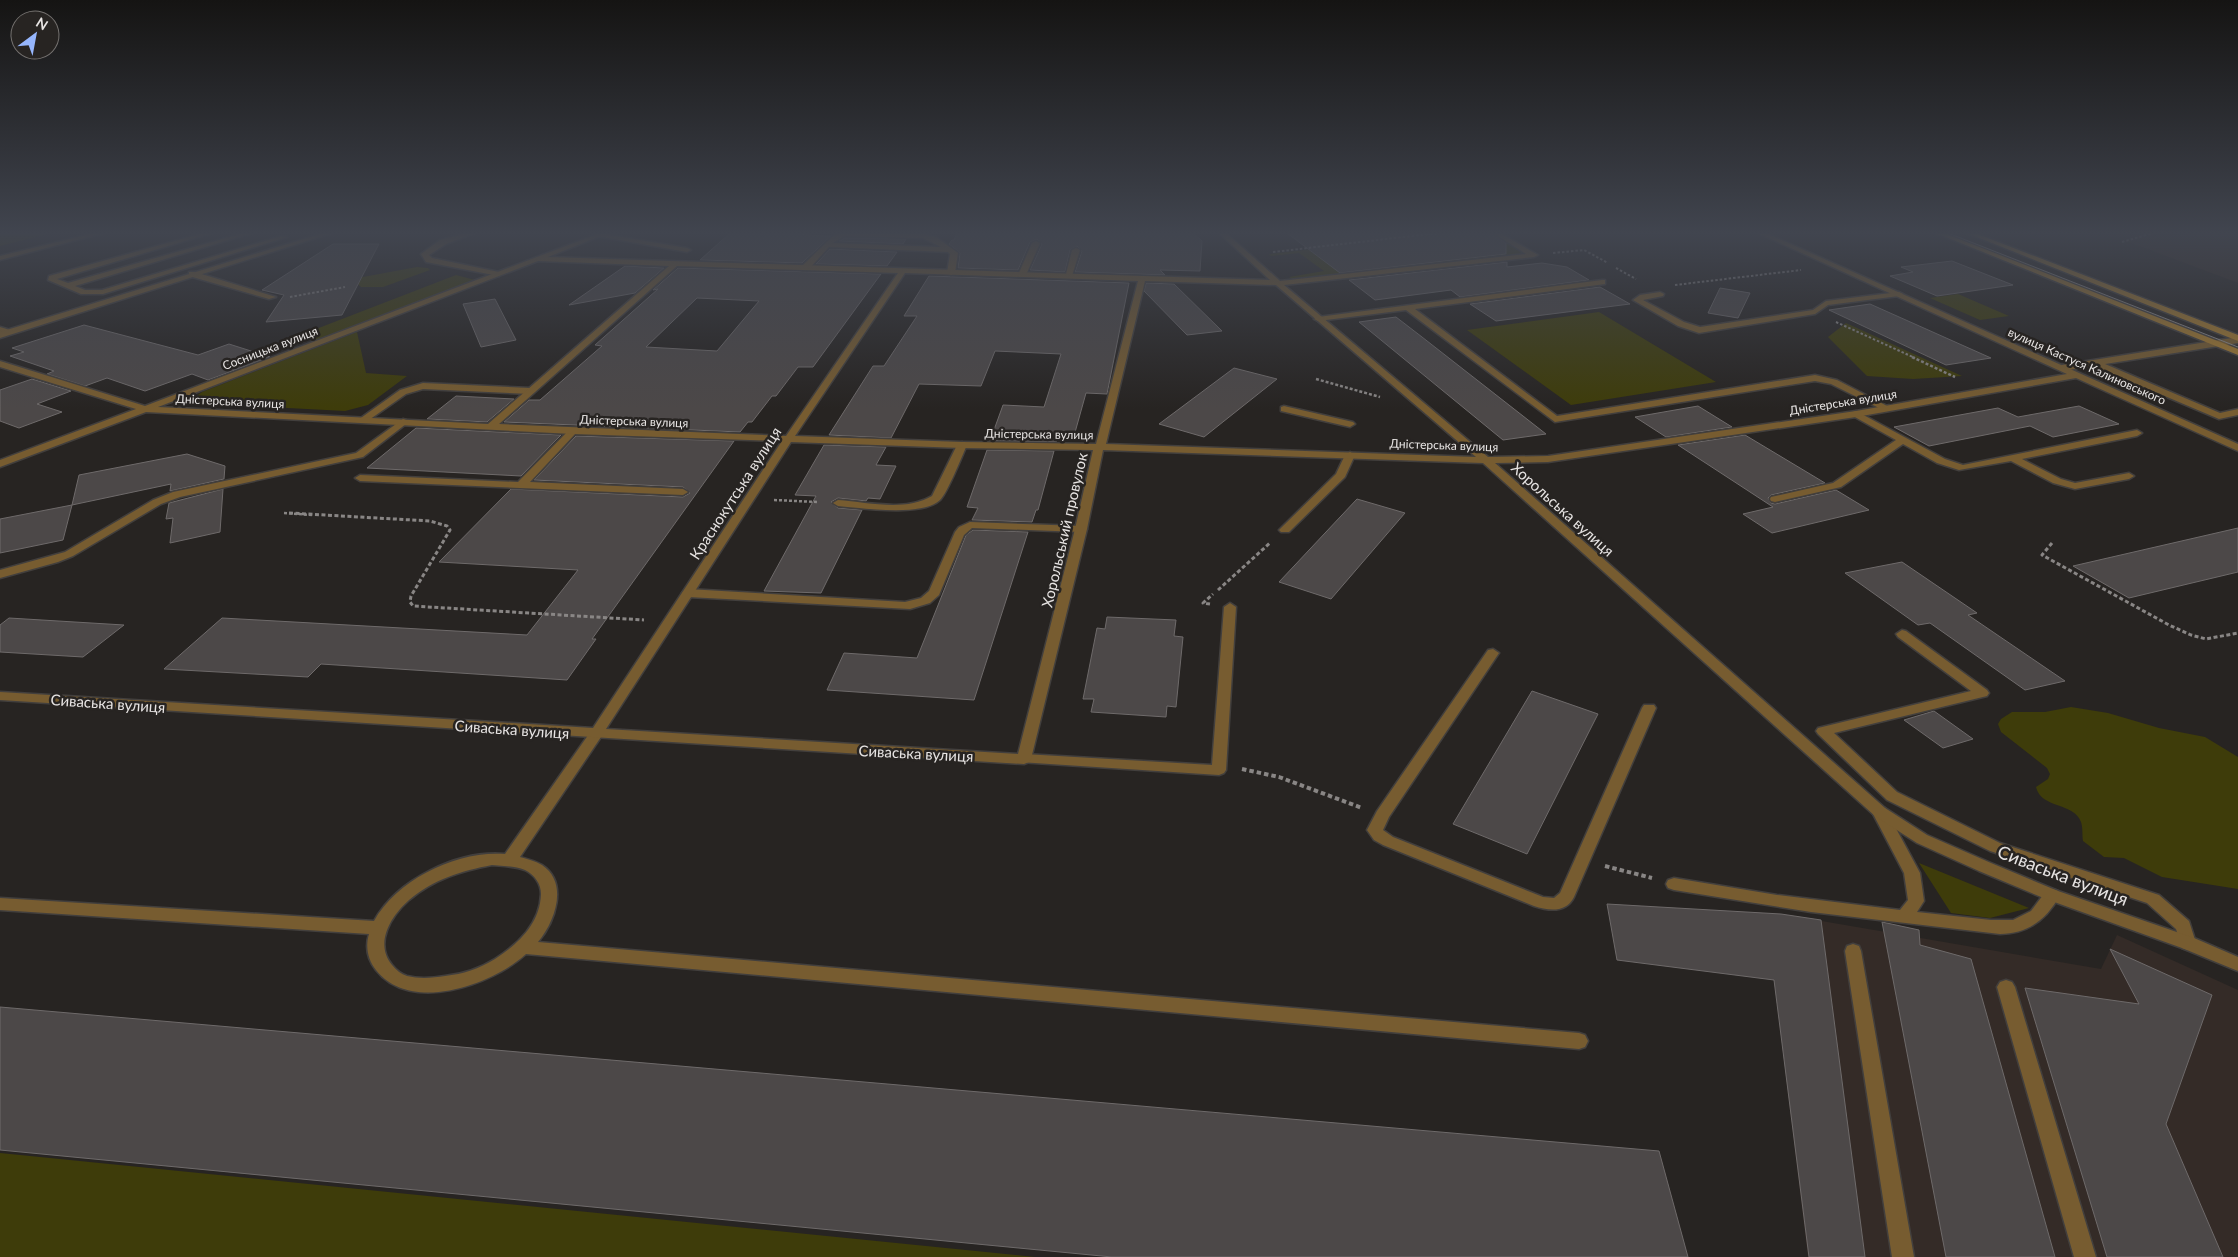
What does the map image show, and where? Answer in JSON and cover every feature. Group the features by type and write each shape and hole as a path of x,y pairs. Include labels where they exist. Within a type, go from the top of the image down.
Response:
{"street":[{"path":"83,292 104,292"},
{"path":"2,332 134,292"},
{"path":"253,292 272,297"},
{"name":"Сосницька вулиця","path":"0,464 450,292"},
{"path":"490,427 642,292"},
{"name":"Краснокутська вулиця","path":"510,860 596,734 789,438 889,292"},
{"name":"Хорольський провулок","path":"1024,760 1081,529 1098,447 1102,443 1139,292"},
{"name":"Хорольська вулиця","path":"1288,292 1486,460 1880,812"},
{"path":"1318,319 1530,292"},
{"name":"вулиця Кастуся Калиновського","path":"1893,292 2238,448"},
{"path":"2088,292 2238,352"},
{"path":"2119,292 2238,339"},
{"path":"1660,294 1637,300 1681,324 1699,330 1815,312 1826,303 1898,294"},
{"path":"1409,308 1555,419 1815,378 1834,382 1886,408"},
{"path":"2062,368 2238,339"},
{"path":"2095,362 2220,416 2238,412"},
{"name":"Дністерська вулиця","path":"0,364 146,409 573,431 962,445 1098,447 1486,460 1548,459 1856,414 2078,375"},
{"path":"363,420 404,392 423,386 530,391"},
{"path":"1284,408 1350,424"},
{"path":"1856,414 1941,461 1963,468 2137,433"},
{"path":"0,574 54,560 69,554 157,502 177,494 360,455 403,422"},
{"path":"521,485 573,431"},
{"path":"1775,500 1837,486 1903,440"},
{"path":"838,503 911,506 930,503 936,498 962,445"},
{"path":"1285,530 1341,475 1350,455"},
{"path":"2014,459 2057,481 2075,486 2129,476"},
{"path":"360,478 683,492"},
{"path":"688,593 905,606 918,604 929,600 935,592 959,534 970,525 1081,529"},
{"path":"1219,770 1230,607"},
{"path":"1902,634 1982,693 1823,731 1892,796 1995,846 2153,900 2183,926 2188,943"},
{"path":"1493,653 1382,816 1375,830 1379,836 1550,905 1560,904 1566,897 1649,708"},
{"name":"Сиваська вулиця","path":"0,696 1024,760 1219,770"},
{"path":"1880,812 1912,873 1916,901 1904,917"},
{"name":"Сиваська вулиця","path":"1880,812 1922,839 2052,895 2188,943 2238,964"},
{"path":"492,859 517,861 537,870 548,884 550,904 542,925 524,947 498,965 470,978 441,985 414,985 392,977 379,964 374,947 378,928 391,908 410,890 435,874 463,864 492,859"},
{"path":"1674,884 1756,899 2012,928 2037,918 2046,907 2052,895"},
{"path":"0,904 378,928"},
{"path":"524,947 1578,1041"},
{"path":"1853,951 1902,1257"},
{"path":"2006,987 2085,1257"}],"path":[{"path":"272,297 295,297 322,292"},
{"path":"1815,312 1962,380"},
{"path":"1316,379 1384,398"},
{"path":"749,499 838,503"},
{"path":"284,513 430,521 447,526 450,530 411,596 410,602 413,606 670,622"},
{"path":"1230,607 1203,603 1285,530"},
{"path":"2052,543 2042,555 2169,625 2191,635 2206,639 2238,633"},
{"path":"1219,770 1245,769 1279,777 1382,816"},
{"path":"1582,860 1674,884"}],"shaded area":[{"path":"413,292 445,292 317,342 298,336"},
{"path":"1958,294 2009,316 1980,320 1930,298"},
{"path":"1599,312 1716,382 1571,405 1467,330"},
{"path":"1846,323 1962,376 1913,379 1867,376 1828,337"},
{"path":"357,332 366,373 407,376 368,405 345,411 208,404 194,398 202,392"},
{"path":"2071,707 2108,713 2159,728 2205,737 2238,757 2238,889 2162,877 2124,858 2104,857 2083,841 2082,824 2072,811 2044,799 2039,794 2036,787 2048,779 2050,774 2047,768 2001,732 1998,724 2001,719 2012,712 2045,712"},
{"path":"1919,863 2029,908 1990,918 1951,913"},
{"path":"1607,904 1781,914 2101,969 2117,935 2238,990 2238,1257 1808,1257 1774,980"},
{"path":"0,1153 1035,1257 0,1257"}],"building":[{"path":"269,292 354,292 342,315 266,322 284,295"},
{"path":"588,292 637,292 635,293 569,305"},
{"path":"655,292 868,292 813,367 798,367 776,396 772,396 752,422 748,422 740,432 504,422 529,400 540,400 602,346 595,345","holes":["697,298 759,301 717,351 646,347"]},
{"path":"919,292 1127,292 1107,394 1086,393 1074,436 1058,435 1056,442 990,441 1003,405 1044,407 1061,354 995,351 981,386 919,384 891,438 829,435 873,366 884,366 917,316 904,316"},
{"path":"1145,292 1182,292 1222,331 1187,335"},
{"path":"1364,292 1438,292 1375,300"},
{"path":"1453,292 1501,292 1460,297"},
{"path":"1564,292 1608,292 1630,304 1496,321 1470,304"},
{"path":"1718,292 1750,293 1738,318 1708,313"},
{"path":"1927,292 1967,292 1937,296"},
{"path":"495,299 516,340 481,347 463,304"},
{"path":"1870,304 1991,358 1946,365 1829,310"},
{"path":"1396,317 1546,434 1503,440 1359,322"},
{"path":"84,325 198,355 229,344 270,357 208,380 192,374 145,391 107,378 85,386 47,374 54,371 10,356 24,352 12,348"},
{"path":"1234,368 1277,379 1204,437 1159,424"},
{"path":"32,379 71,391 37,404 62,412 19,428 0,421 0,390"},
{"path":"456,396 514,399 487,422 427,419"},
{"path":"1698,406 1732,427 1666,437 1635,417"},
{"path":"2079,406 2119,424 2053,437 2030,426 1929,446 1894,427 1998,408 2018,417"},
{"path":"416,428 561,435 521,476 367,468"},
{"path":"1745,435 1825,483 1771,495 1768,498 1771,503 1775,504 1836,490 1869,510 1772,533 1743,514 1773,507 1678,445"},
{"path":"576,436 734,441 592,639 596,639 567,680 321,664 308,677 164,669 222,618 527,635 578,570 439,562 511,489 683,497 690,493 683,487 534,480"},
{"path":"824,445 886,447 876,465 896,466 880,499 868,498 866,501 838,498 831,502 838,508 862,510 821,593 764,591 816,496 795,495"},
{"path":"987,450 1054,451 1038,510 1036,510 1032,522 972,520 978,508 967,507"},
{"path":"187,454 225,466 224,479 170,491 171,484 72,505 79,475"},
{"path":"223,489 220,532 170,543 173,518 166,519 169,503"},
{"path":"1357,499 1405,513 1331,599 1279,582"},
{"path":"72,505 63,540 0,553 0,519"},
{"path":"2238,528 2238,572 2129,598 2073,566"},
{"path":"973,530 1028,532 974,700 827,690 844,653 917,658 966,535"},
{"path":"1902,562 1977,613 1968,615 2065,681 2025,690 1930,623 1918,625 1845,573"},
{"path":"1107,617 1176,620 1174,636 1183,637 1176,707 1167,706 1166,717 1091,712 1094,699 1083,699 1097,628 1105,629"},
{"path":"9,618 124,625 83,657 0,652 0,625"},
{"path":"1532,691 1598,714 1527,854 1453,824"},
{"path":"1934,711 1973,739 1943,748 1904,720"},
{"path":"1607,904 1781,914 1821,920 1865,1257 1809,1257 1774,980 1617,960"},
{"path":"1882,922 1919,930 1920,945 1971,959 2055,1257 1946,1257"},
{"path":"2110,949 2212,995 2166,1124 2223,1257 2107,1257 2025,988 2139,1004"},
{"path":"0,1007 1659,1151 1688,1257 1112,1257 0,1150"}],"tram line":[{"path":"2097,292 2238,347"}]}
